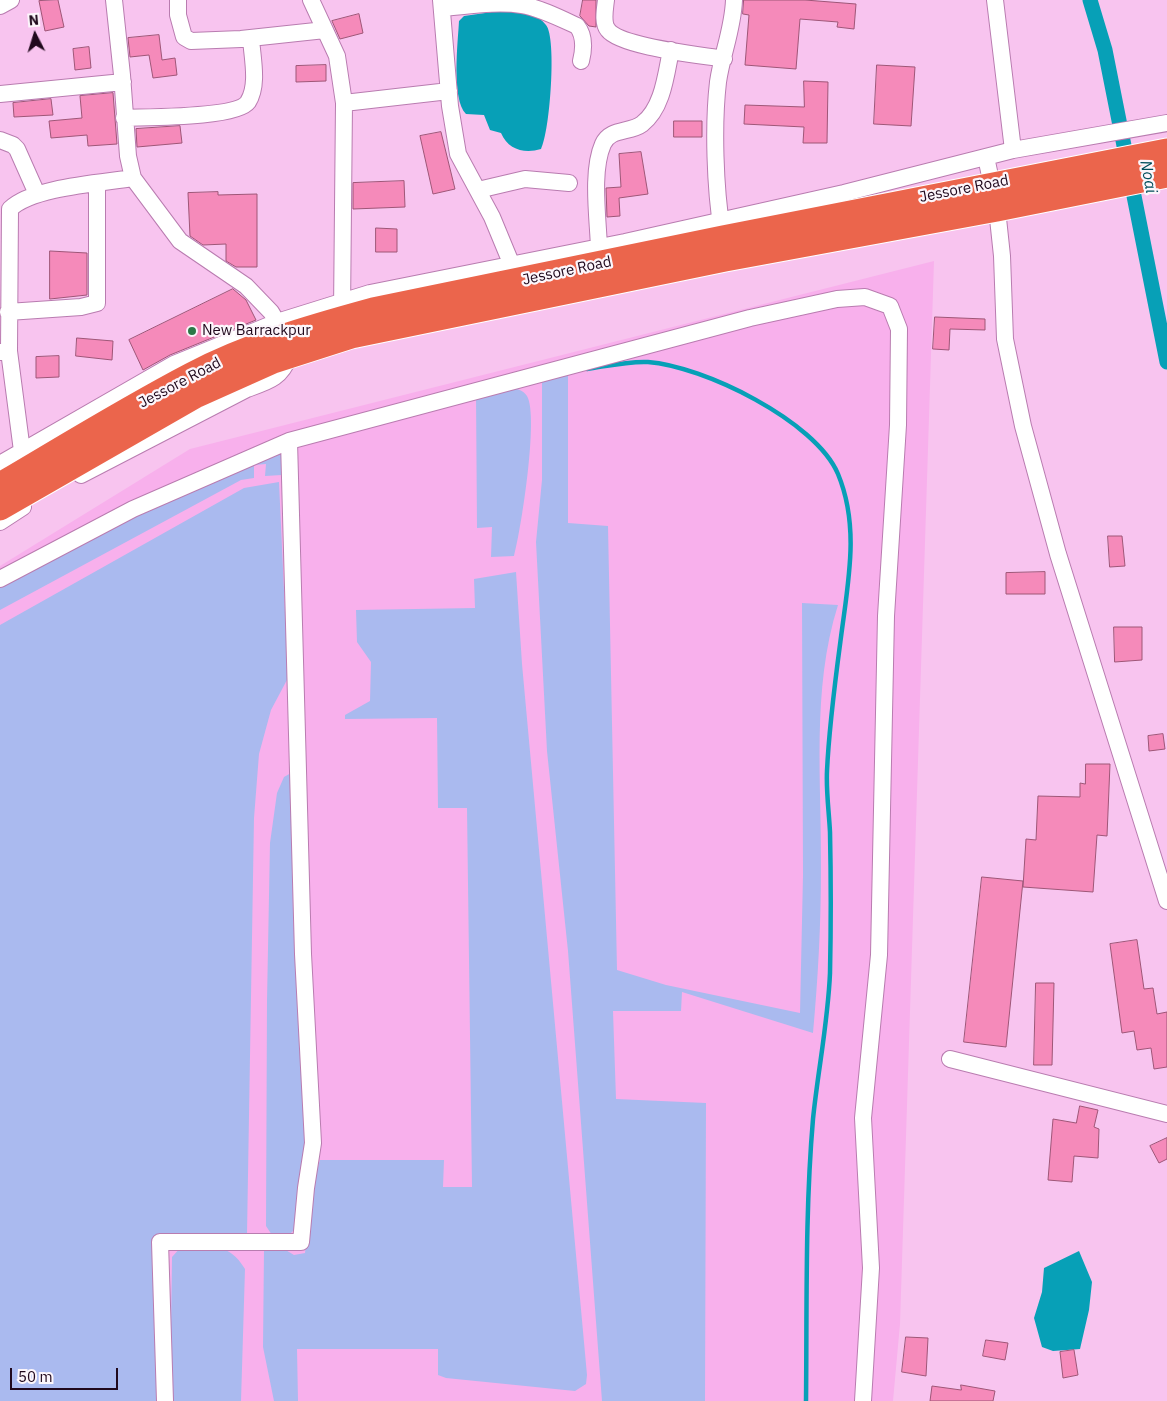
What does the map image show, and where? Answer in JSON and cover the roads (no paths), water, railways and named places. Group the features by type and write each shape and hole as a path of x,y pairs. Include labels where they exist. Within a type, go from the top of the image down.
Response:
{"highway":[{"name":"Jessore Road","path":"0,485 192,375 342,310 515,273 722,239 990,184 1167,151"},
{"path":"0,508 198,395 290,355 351,336 404,324 722,239 997,209 1167,175"}],"street":[{"path":"0,6 11,0"},
{"path":"114,0 123,82 128,156 133,178 180,242 246,286 277,322"},
{"path":"178,0 184,37 192,41 251,38 325,30"},
{"path":"0,464 174,364 277,322 342,310 344,103 337,56 311,0"},
{"path":"606,0 604,24 613,34 639,44 724,59"},
{"path":"722,239 716,147 718,82 733,18 734,0"},
{"path":"995,0 1013,150"},
{"path":"581,61 582,32 577,26 542,6 520,4 442,4 453,133 458,154 492,216 515,273 599,248 722,239 844,193 1013,150 1167,123"},
{"path":"124,118 213,114 236,110 246,104 251,96 254,78 251,38"},
{"path":"599,248 597,176 603,144 615,132 640,125 648,118 662,91 671,50"},
{"path":"0,94 123,82"},
{"path":"344,103 449,91"},
{"path":"0,140 14,145 17,149 37,194"},
{"path":"986,157 990,184 997,209 1002,256 1005,339 1023,426 1058,554 1167,901"},
{"path":"22,451 5,351 8,312 10,209 22,200 37,194 133,178"},
{"path":"478,190 525,179 569,183"},
{"path":"8,312 81,307 97,303 97,184"},
{"path":"0,578 133,509 289,441 760,316 837,298 865,296 890,306 899,329 898,425 886,616 879,955 863,1118 872,1268 863,1401"},
{"path":"0,522 53,489 247,389 272,380 284,370 290,355"},
{"path":"165,1401 160,1242 301,1242 306,1188 313,1143 303,954 289,441"},
{"path":"950,1059 1167,1114"}],"waterway":[{"name":"Noai","path":"1090,0 1105,50 1167,362"},
{"path":"587,369 625,363 648,362 671,366 726,385 783,416 807,435 826,454 838,474 845,494 849,514 850,555 847,596 829,737 827,771 830,832 830,973 810,1154 806,1401"}],"place":[{"name":"New Barrackpur","path":"192,331"}]}
